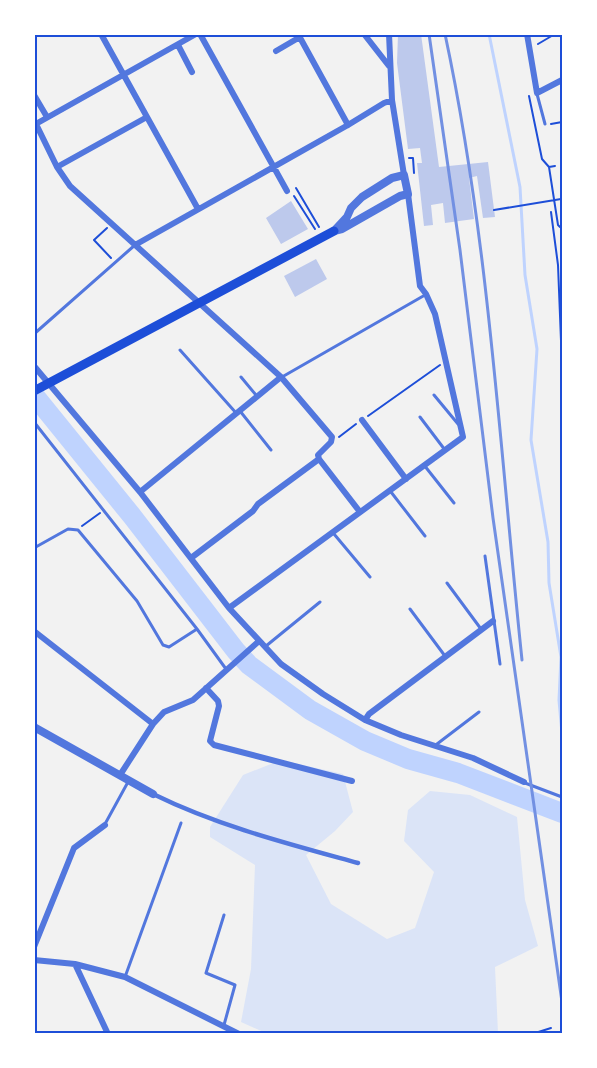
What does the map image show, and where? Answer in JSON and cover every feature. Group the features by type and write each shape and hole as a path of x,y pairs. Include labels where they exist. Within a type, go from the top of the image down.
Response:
{"main road":[{"path":"42,387 334,231"}],"street":[{"path":"100,34 198,209"},
{"path":"287,191 198,34 35,125 57,167 70,186 281,378 332,437 332,440 318,455 319,459 360,512"},
{"path":"364,34 389,66"},
{"path":"229,608 463,437 435,314 420,286 408,194 392,100 389,34"},
{"path":"527,34 537,93 562,81"},
{"path":"276,51 299,36 348,125"},
{"path":"178,45 192,72"},
{"path":"34,95 47,117"},
{"path":"135,245 392,100"},
{"path":"57,167 147,117"},
{"path":"334,231 357,201 392,178 404,175"},
{"path":"378,187 386,187 391,192 392,196 388,203"},
{"path":"334,231 408,194"},
{"path":"34,366 42,387 140,492 256,643 265,647 281,664 337,704 365,720 401,735 479,760 524,782"},
{"path":"140,492 281,378"},
{"path":"362,420 406,479"},
{"path":"191,558 319,459"},
{"path":"365,720 369,714 493,621"},
{"path":"34,632 153,724"},
{"path":"120,775 153,724 164,712 194,700 256,643"},
{"path":"206,688 218,701 219,706 210,741 214,745 352,781"},
{"path":"34,727 153,794 196,814 282,842 358,863"},
{"path":"34,947 74,848 105,825"},
{"path":"34,960 75,964 125,977 239,1034"},
{"path":"75,964 108,1034"}],"lane":[{"path":"537,93 546,125"},
{"path":"34,334 135,245"},
{"path":"281,378 426,294"},
{"path":"180,350 272,450"},
{"path":"241,376 257,397"},
{"path":"434,395 461,427"},
{"path":"420,417 445,450"},
{"path":"34,422 105,509 228,668"},
{"path":"424,465 454,503"},
{"path":"390,490 425,536"},
{"path":"34,541 36,547 68,529 78,530 137,601 163,645 169,647 197,629"},
{"path":"332,532 370,577"},
{"path":"485,555 500,664"},
{"path":"447,583 481,629"},
{"path":"265,647 320,602"},
{"path":"410,609 445,656"},
{"path":"435,746 478,712"},
{"path":"105,825 129,781"},
{"path":"524,782 562,797"},
{"path":"125,977 181,823"},
{"path":"224,915 206,973 236,984 224,1026"}],"path":[{"path":"530,48 555,34"},
{"path":"546,125 562,122"},
{"path":"549,167 559,226 553,226"},
{"path":"294,186 319,227"},
{"path":"287,191 292,193 315,230"},
{"path":"494,210 561,199"},
{"path":"551,212 558,265 562,366"},
{"path":"111,224 94,240 116,263"},
{"path":"332,440 447,360"},
{"path":"78,530 105,509"},
{"path":"532,1034 551,1028"}],"shaded area":[{"path":"281,760 343,774 353,812 335,831 306,855 331,904 387,939 415,928 434,872 404,841 408,810 430,791 470,795 517,817 525,900 538,946 495,967 498,1033 268,1034 241,1022 251,969 255,865 210,837 210,827 243,775"}],"building":[{"path":"398,34 421,34 439,167 488,162 495,217 483,218 477,176 469,178 474,219 445,223 443,203 431,205 433,225 424,226 417,163 422,163 420,148 408,149 397,63"},
{"path":"291,201 308,229 281,244 266,218"},
{"path":"316,259 327,279 295,297 284,276"}],"waterway":[{"path":"489,34 520,187 525,275 537,349 531,440 548,542 549,583 561,657 559,700 562,733"},
{"path":"34,395 249,665 310,710 365,741 408,759 458,773 562,813"}],"railway":[{"path":"429,34 460,250 493,518 562,1002"},
{"path":"445,34 460,111 483,267 522,660"}]}
